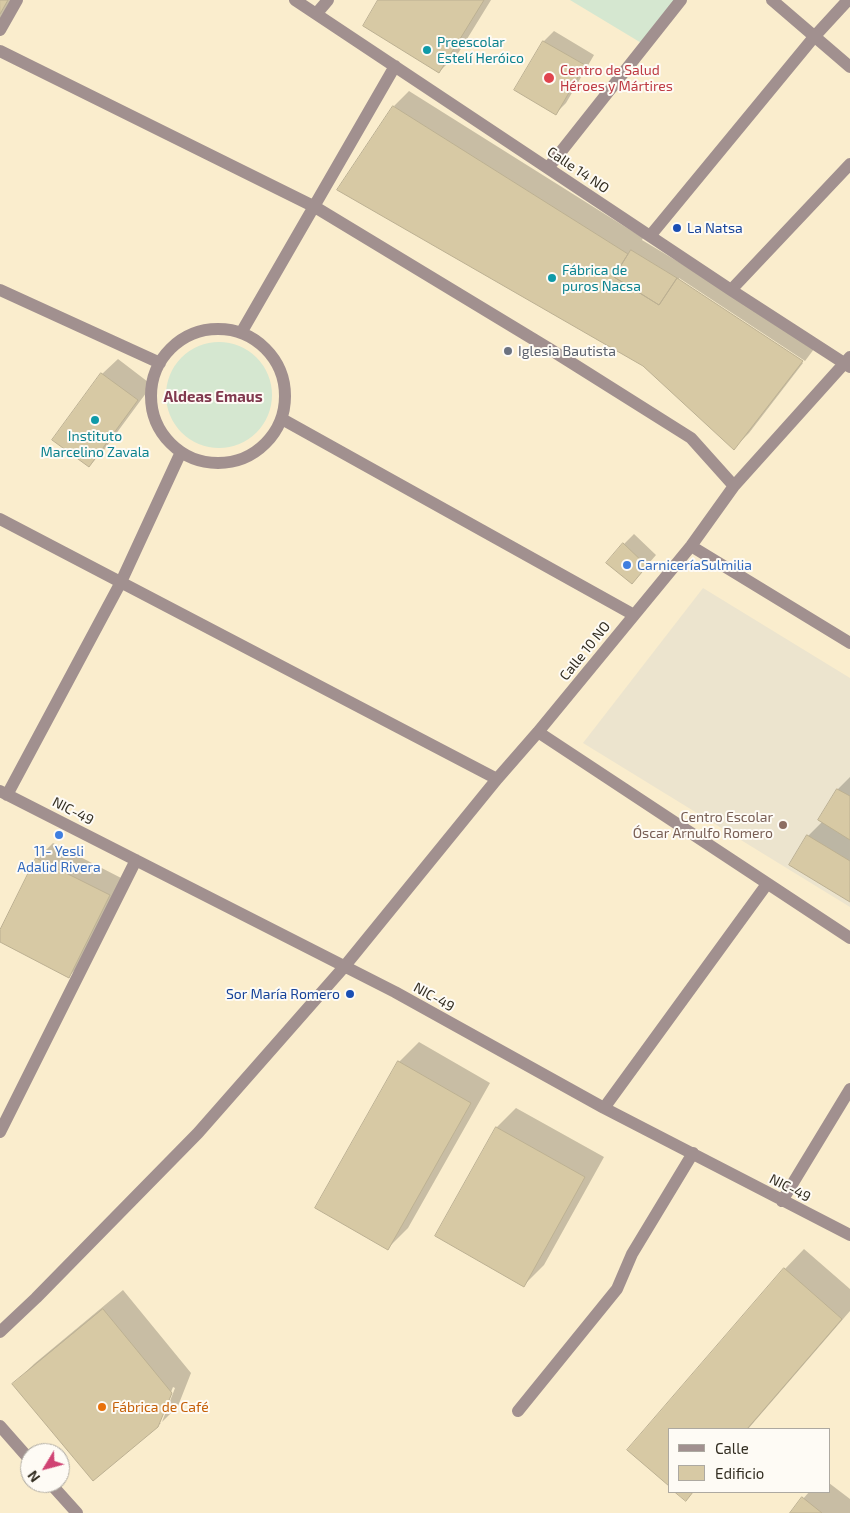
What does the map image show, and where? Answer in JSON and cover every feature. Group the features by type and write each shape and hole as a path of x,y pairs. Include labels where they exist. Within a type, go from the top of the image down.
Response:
{"street":[{"path":"0,30 17,0"},
{"name":"Calle 14 NO","path":"295,0 730,290 848,362"},
{"path":"317,14 328,0"},
{"path":"548,168 681,0"},
{"path":"772,0 850,67"},
{"path":"650,236 814,37 848,0"},
{"path":"0,51 315,207 548,348 691,438 734,486"},
{"path":"241,333 395,66"},
{"path":"730,290 850,164"},
{"path":"0,290 160,364"},
{"path":"223,329 241,333 264,347 279,368 286,394 282,419 266,445 240,460 210,463 181,452 166,439 156,421 152,402 153,382 160,364 171,348 186,337 204,331 223,329"},
{"name":"Calle 10 NO","path":"0,1332 43,1292 198,1133 344,967 497,779 691,546 734,486 848,362"},
{"path":"282,419 634,614"},
{"path":"4,793 121,582 181,452"},
{"path":"0,519 497,779"},
{"path":"691,546 850,643"},
{"path":"538,732 850,938"},
{"name":"NIC-49","path":"4,793 404,997 604,1108 850,1235"},
{"path":"0,1132 136,860"},
{"path":"604,1108 767,884"},
{"path":"782,1201 850,1089"},
{"path":"518,1411 617,1289 632,1254 693,1153"},
{"path":"0,1426 20,1449"},
{"path":"59,1493 77,1513"}],"shaded area":[{"name":"Centro Escolar Óscar Arnulfo Romero","path":"703,588 850,678 850,907 583,743"}],"green space":[{"path":"570,0 677,0 643,44"},
{"path":"219,342 239,346 256,358 268,375 272,395 268,415 256,432 239,444 219,448 199,444 182,432 170,415 166,395 170,375 182,358 199,346"}],"building":[{"path":"0,0 8,0 0,14"},
{"name":"Preescolar Estelí Heróico","path":"378,0 484,0 439,73 363,26"},
{"name":"Centro de Salud Héroes y Mártires","path":"543,41 585,65 556,115 514,90"},
{"name":"Fábrica de puros Nacsa","path":"393,106 628,254 614,277 659,305 677,278 803,361 734,450 643,366 337,190"},
{"path":"631,250 677,278 659,305 614,277"},
{"name":"Instituto Marcelino Zavala","path":"101,373 138,400 89,467 52,440"},
{"name":"CarniceríaSulmilia","path":"623,543 647,566 632,584 606,563"},
{"path":"837,789 850,796 850,840 818,820"},
{"path":"807,835 850,861 850,902 789,865"},
{"path":"36,858 110,895 69,978 0,942 0,930"},
{"path":"398,1061 471,1103 388,1250 315,1208"},
{"path":"496,1127 585,1177 524,1287 435,1236"},
{"path":"784,1268 842,1319 748,1428 668,1428 668,1485 627,1450"},
{"path":"103,1309 172,1393 158,1427 93,1481 70,1453 70,1443 61,1443 12,1384"},
{"path":"676,1493 692,1493 686,1501"},
{"path":"802,1497 822,1513 790,1513"}],"place":[{"name":"Preescolar Estelí Heróico","path":"427,50"},
{"name":"Centro de Salud Héroes y Mártires","path":"549,78"},
{"name":"La Natsa","path":"677,228"},
{"name":"Fábrica de puros Nacsa","path":"552,278"},
{"name":"Iglesia Bautista","path":"508,351"},
{"name":"Instituto Marcelino Zavala","path":"95,420"},
{"name":"CarniceríaSulmilia","path":"627,565"},
{"name":"Centro Escolar Óscar Arnulfo Romero","path":"783,825"},
{"name":"11- Yesli Adalid Rivera","path":"59,835"},
{"name":"Sor María Romero","path":"350,994"},
{"name":"Fábrica de Café","path":"102,1407"}],"district":[{"name":"Aldeas Emaus","path":"213,397"}]}
